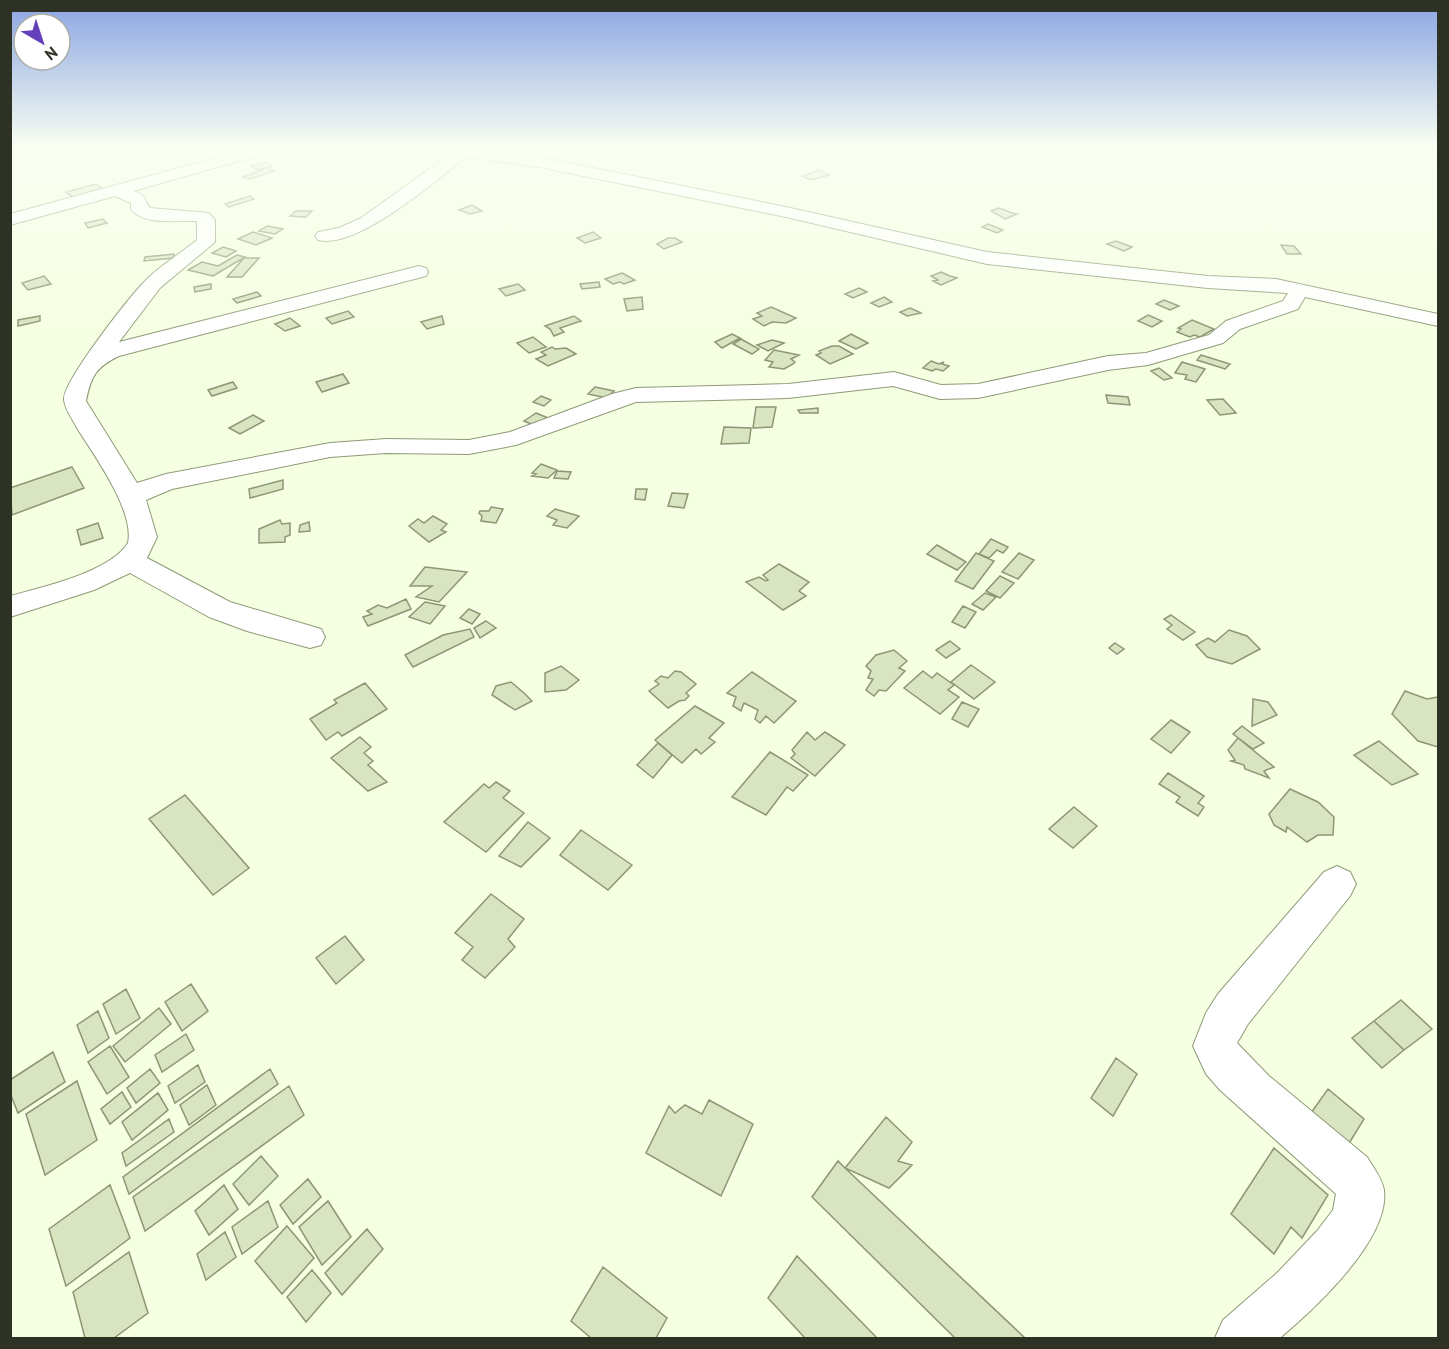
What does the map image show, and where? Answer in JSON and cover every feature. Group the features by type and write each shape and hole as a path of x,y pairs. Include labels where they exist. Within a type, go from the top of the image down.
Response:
{"street":[{"path":"10,219 46,209"},
{"path":"10,608 85,583 116,569 139,551 143,542 143,532 134,510 133,498 75,401 78,385 88,367 153,284 206,242 206,220 203,217 186,213 145,213 139,209"},
{"path":"324,236 344,232 367,222 385,209"},
{"path":"767,209 987,258 1198,281 1276,285 1438,321"},
{"path":"98,356 419,272"},
{"path":"133,498 146,489 174,480 330,450 386,446 469,447 507,440 629,396 788,391 894,379 940,392 978,391 1108,363 1148,359 1216,339 1233,326 1292,305 1299,291"},
{"path":"130,560 207,604 260,625 310,637"},
{"path":"1241,1338 1302,1285 1341,1242 1360,1202 1360,1188 1350,1174 1241,1081 1221,1059 1215,1046 1221,1028 1233,1008 1337,884"}],"building":[{"path":"479,209 482,211 470,214 459,210"},
{"path":"1001,209 1017,214 1005,219 991,211"},
{"path":"296,211 312,211 306,217 290,216"},
{"path":"103,219 107,223 88,228 85,223"},
{"path":"988,224 1003,230 997,233 982,227"},
{"path":"267,226 283,229 275,234 259,231"},
{"path":"253,232 272,238 256,245 238,239"},
{"path":"593,232 601,238 585,243 577,238"},
{"path":"668,238 675,238 682,242 664,249 657,244"},
{"path":"1116,241 1132,247 1124,251 1107,244"},
{"path":"1281,245 1294,246 1301,254 1287,254"},
{"path":"223,247 236,251 226,257 212,253"},
{"path":"174,254 173,258 144,261 145,257"},
{"path":"237,255 245,257 213,276 188,270 202,262 218,266"},
{"path":"244,258 259,258 242,277 227,277"},
{"path":"941,272 957,278 941,285 933,281 938,280 931,276"},
{"path":"622,273 635,280 624,284 620,282 613,284 605,279"},
{"path":"44,276 51,284 28,290 22,283"},
{"path":"599,282 600,287 582,289 580,284"},
{"path":"211,284 211,289 195,292 194,287"},
{"path":"518,284 525,290 506,296 499,289"},
{"path":"859,288 867,292 853,298 845,294"},
{"path":"257,292 261,296 237,303 233,299"},
{"path":"642,297 643,309 627,311 624,299"},
{"path":"884,297 892,302 879,307 871,303"},
{"path":"1164,300 1179,306 1170,310 1156,304"},
{"path":"771,307 796,318 786,323 772,322 764,326 753,319 762,316 757,313"},
{"path":"910,308 921,313 907,316 900,312"},
{"path":"348,311 354,317 332,324 326,318"},
{"path":"1148,315 1162,321 1152,327 1138,321"},
{"path":"40,316 40,321 18,326 18,320"},
{"path":"442,316 444,324 427,329 421,322"},
{"path":"574,316 581,321 560,328 564,332 554,336 545,326"},
{"path":"290,318 300,326 285,331 275,324"},
{"path":"1192,320 1214,329 1200,337 1194,335 1190,337 1177,332 1181,329 1178,328"},
{"path":"732,334 740,338 722,348 715,342"},
{"path":"851,334 868,343 856,349 839,341"},
{"path":"533,337 546,347 529,353 517,343"},
{"path":"741,339 759,349 752,354 733,344"},
{"path":"772,340 784,343 768,351 757,345"},
{"path":"839,346 853,354 830,364 816,355 821,353 819,351"},
{"path":"552,347 566,348 576,354 548,366 536,359 546,355 541,352"},
{"path":"774,350 799,355 791,359 795,362 784,369 769,367 773,362 765,360"},
{"path":"1201,355 1230,364 1225,369 1197,360"},
{"path":"931,361 939,364 944,362 942,364 949,366 943,371 923,368"},
{"path":"1182,362 1205,369 1196,382 1185,379 1187,375 1175,373"},
{"path":"1159,368 1172,378 1164,380 1151,371"},
{"path":"343,374 349,383 322,392 316,382"},
{"path":"233,382 237,388 212,396 208,390"},
{"path":"595,387 614,391 607,398 588,394"},
{"path":"1106,395 1128,397 1130,405 1108,403"},
{"path":"541,396 551,400 544,406 533,402"},
{"path":"1223,399 1236,413 1220,415 1207,400"},
{"path":"756,407 776,407 772,427 753,428"},
{"path":"818,408 818,413 800,413 798,410"},
{"path":"536,413 553,420 541,428 524,421"},
{"path":"253,415 264,421 240,434 229,428"},
{"path":"724,427 751,428 749,443 721,444"},
{"path":"541,464 557,470 548,478 532,476 536,474 532,473"},
{"path":"72,467 84,488 12,515 10,488"},
{"path":"557,471 571,472 568,479 554,478"},
{"path":"283,480 283,489 250,498 249,489"},
{"path":"636,489 647,489 645,500 635,499"},
{"path":"672,493 688,494 684,508 668,506"},
{"path":"491,507 503,509 496,523 481,521 480,511 489,511"},
{"path":"555,509 579,516 567,528 553,525 557,520 547,516"},
{"path":"433,516 447,524 441,530 446,532 429,542 409,526 418,519 424,523"},
{"path":"280,520 282,524 290,523 290,535 285,537 285,542 259,543 259,529"},
{"path":"309,522 310,531 299,532 300,525"},
{"path":"98,523 103,538 81,545 77,530"},
{"path":"991,539 1008,547 1003,553 997,550 989,558 979,554"},
{"path":"937,545 966,562 957,570 927,554"},
{"path":"976,553 994,561 973,589 955,581"},
{"path":"1019,553 1034,560 1018,579 1002,572"},
{"path":"779,564 809,582 799,591 806,596 783,610 746,582 759,577 768,580 763,575"},
{"path":"425,567 467,572 439,602 416,597 432,586 410,586"},
{"path":"1000,576 1014,583 1000,598 986,591"},
{"path":"985,593 996,597 983,610 972,604"},
{"path":"406,599 411,609 368,626 363,617 372,614 367,611 378,605 387,608"},
{"path":"425,602 445,606 430,624 409,617"},
{"path":"963,606 976,612 965,628 952,622"},
{"path":"469,609 480,614 472,624 460,618"},
{"path":"1171,615 1195,632 1183,640 1167,629 1172,625 1164,619"},
{"path":"486,621 496,628 480,638 474,628"},
{"path":"470,629 474,637 413,667 405,655 443,635"},
{"path":"1229,630 1247,636 1260,649 1232,664 1207,657 1196,645 1208,638 1215,642"},
{"path":"950,641 960,649 946,658 936,650"},
{"path":"1115,643 1124,649 1117,654 1109,648"},
{"path":"894,650 907,661 899,668 905,671 886,691 879,690 874,696 866,690 873,679 868,678 871,671 866,666 876,655"},
{"path":"971,665 995,682 974,699 951,682"},
{"path":"561,666 579,680 566,690 545,692 545,673"},
{"path":"675,671 681,672 696,684 686,693 689,696 685,700 668,708 649,691 659,684 655,681 661,676 668,678"},
{"path":"923,671 932,678 937,673 954,685 948,690 959,697 940,714 904,688"},
{"path":"752,672 796,701 774,723 766,716 760,723 755,719 758,710 744,703 741,711 733,706 736,697 727,693"},
{"path":"511,682 532,701 515,710 492,695 496,686"},
{"path":"365,683 387,709 342,736 338,732 326,740 310,719 337,703 334,700"},
{"path":"1405,691 1427,699 1438,697 1438,747 1418,741 1392,714"},
{"path":"1253,699 1268,702 1277,715 1252,726"},
{"path":"962,702 979,709 968,727 952,719"},
{"path":"695,706 724,723 709,738 715,742 701,754 696,749 682,763 655,740"},
{"path":"1171,720 1190,732 1171,753 1151,739"},
{"path":"1242,726 1264,743 1253,749 1233,734"},
{"path":"807,732 815,740 825,732 845,745 815,776 791,758 795,754 792,750"},
{"path":"360,737 371,747 364,753 373,761 368,765 387,782 368,791 331,758"},
{"path":"1238,738 1274,767 1264,771 1269,778 1231,761 1235,760 1228,750"},
{"path":"1379,741 1418,774 1392,785 1354,755"},
{"path":"658,743 672,755 653,778 637,765"},
{"path":"770,752 808,775 793,791 787,787 766,815 732,797"},
{"path":"1168,773 1204,796 1198,803 1204,807 1198,816 1176,802 1180,797 1159,784"},
{"path":"496,782 510,791 503,798 524,813 486,852 444,822 484,784 489,788"},
{"path":"1290,789 1318,802 1334,817 1333,835 1318,835 1307,842 1287,827 1286,832 1274,825 1269,814"},
{"path":"185,795 249,868 213,895 149,819"},
{"path":"1074,807 1097,826 1073,848 1049,829"},
{"path":"528,822 550,838 521,867 499,856"},
{"path":"581,830 632,865 608,890 560,855"},
{"path":"491,894 524,919 508,939 515,947 485,978 462,960 473,947 455,933"},
{"path":"345,936 364,960 336,984 316,958"},
{"path":"191,984 208,1011 182,1031 165,1002"},
{"path":"126,989 140,1018 116,1034 103,1004"},
{"path":"1401,1000 1432,1029 1404,1050 1374,1021"},
{"path":"159,1008 171,1024 125,1062 113,1046"},
{"path":"98,1011 109,1038 88,1053 77,1025"},
{"path":"1374,1021 1404,1050 1382,1068 1352,1038"},
{"path":"186,1034 194,1050 162,1072 155,1055"},
{"path":"110,1046 129,1077 107,1094 88,1062"},
{"path":"53,1052 65,1082 18,1113 10,1093 10,1080"},
{"path":"1116,1058 1137,1074 1113,1116 1091,1098"},
{"path":"198,1065 205,1082 175,1103 168,1086"},
{"path":"150,1069 160,1083 136,1103 127,1088"},
{"path":"270,1069 278,1084 129,1194 123,1177"},
{"path":"77,1081 97,1140 45,1175 26,1114"},
{"path":"207,1085 216,1105 189,1125 180,1105"},
{"path":"289,1086 304,1115 145,1231 133,1197"},
{"path":"1328,1089 1364,1119 1348,1145 1311,1113"},
{"path":"122,1092 131,1107 110,1124 101,1109"},
{"path":"158,1093 168,1110 132,1140 122,1122"},
{"path":"709,1100 753,1124 721,1196 646,1153 669,1106 675,1113 685,1105 702,1114"},
{"path":"886,1117 912,1142 898,1161 912,1165 889,1188 845,1168"},
{"path":"169,1119 174,1132 126,1166 122,1153"},
{"path":"1274,1148 1328,1195 1302,1238 1291,1227 1274,1254 1231,1214"},
{"path":"261,1156 278,1176 249,1205 233,1184"},
{"path":"838,1161 1025,1338 955,1338 812,1197"},
{"path":"308,1179 321,1197 293,1224 280,1205"},
{"path":"110,1185 130,1238 66,1286 49,1229"},
{"path":"224,1185 238,1209 209,1235 195,1211"},
{"path":"268,1201 278,1227 242,1254 232,1227"},
{"path":"328,1201 351,1237 322,1265 299,1227"},
{"path":"287,1226 314,1258 282,1294 255,1261"},
{"path":"367,1229 383,1249 342,1295 325,1273"},
{"path":"225,1232 236,1257 206,1280 197,1254"},
{"path":"129,1252 148,1313 114,1338 85,1338 73,1292"},
{"path":"797,1256 877,1338 805,1338 768,1298"},
{"path":"603,1267 667,1318 656,1338 591,1338 571,1321"},
{"path":"312,1270 331,1293 306,1322 287,1297"}]}
